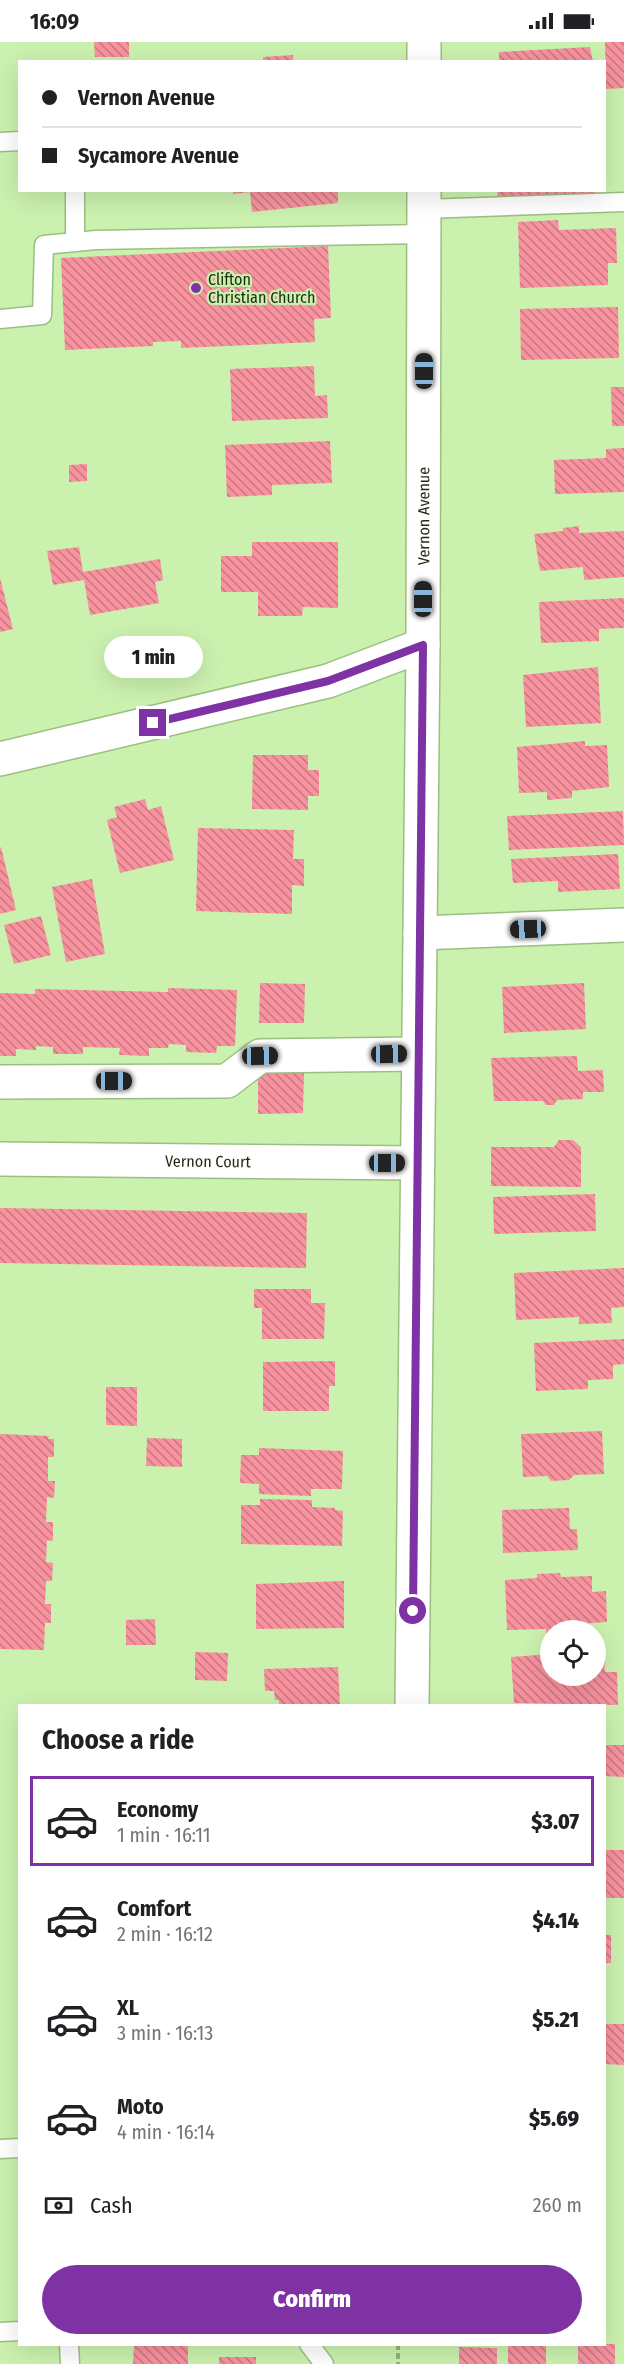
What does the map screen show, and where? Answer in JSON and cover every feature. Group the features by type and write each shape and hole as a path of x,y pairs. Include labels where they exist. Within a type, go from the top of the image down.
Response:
{"street":[{"path":"424,42 424,60"},
{"name":"Vernon Avenue","path":"412,1704 423,645 424,211"},
{"path":"0,759 328,681 423,645"},
{"path":"420,933 624,925"},
{"path":"0,1082 227,1081 260,1056 418,1054"},
{"name":"Vernon Court","path":"0,1159 417,1162"}],"lane":[{"path":"0,142 18,141"},
{"path":"75,192 75,242"},
{"path":"0,319 42,315 44,245 424,211 624,202"},
{"path":"0,2149 18,2148"},
{"path":"0,2332 18,2331"},
{"path":"69,2346 70,2364"},
{"path":"310,2346 324,2364"}],"path":[{"path":"398,2346 398,2364"}],"building":[{"path":"94,42 129,42 129,57 95,57"},
{"path":"605,42 624,42 624,88 606,89"},
{"path":"590,47 593,60 499,60 499,52"},
{"path":"293,55 293,60 263,60 263,57"},
{"path":"250,192 338,192 338,203 252,212"},
{"path":"497,192 595,192 595,198 498,200"},
{"path":"558,220 559,230 616,228 617,263 608,263 608,285 520,288 518,222"},
{"name":"Clifton Christian Church","path":"328,246 331,318 314,319 315,342 181,348 181,341 153,342 153,346 65,350 61,258"},
{"path":"618,307 619,358 521,360 520,309"},
{"path":"314,366 315,396 327,395 328,418 232,421 230,369"},
{"path":"611,387 624,387 624,426 612,426"},
{"path":"330,441 332,483 272,485 272,495 227,497 225,445"},
{"path":"624,448 624,492 555,494 554,460 606,458 606,449"},
{"path":"87,464 87,481 69,482 69,465"},
{"path":"579,526 579,533 624,531 624,577 584,580 583,567 540,571 534,534 563,531 563,528"},
{"path":"252,542 338,542 338,608 303,607 302,616 258,616 258,592 221,592 221,556 252,556"},
{"path":"79,547 83,572 160,559 163,580 155,582 159,603 90,615 84,580 53,585 47,551"},
{"path":"0,578 13,629 0,632"},
{"path":"624,598 624,628 599,629 599,641 541,643 539,602"},
{"path":"598,667 601,723 526,727 523,675"},
{"path":"585,741 585,746 607,745 609,787 572,791 572,798 547,800 547,792 519,793 517,747"},
{"path":"253,755 308,755 308,770 319,770 319,796 308,796 308,810 252,809"},
{"path":"145,799 148,810 161,806 174,860 120,873 107,820 117,817 114,807"},
{"path":"623,811 624,845 509,850 507,816"},
{"path":"198,828 294,830 293,859 304,859 304,886 292,885 292,914 196,911"},
{"path":"0,848 16,910 0,914"},
{"path":"618,854 620,889 558,892 558,881 513,883 511,859"},
{"path":"92,879 105,954 66,962 52,887"},
{"path":"41,916 51,955 14,964 4,925"},
{"path":"260,983 305,984 304,1023 259,1023"},
{"path":"584,983 586,1029 504,1033 502,987"},
{"path":"168,988 237,990 235,1046 217,1046 216,1053 186,1052 186,1045 169,1044 168,1048 149,1048 149,1056 119,1055 120,1048 83,1047 83,1054 53,1054 53,1047 36,1046 36,1050 16,1049 16,1056 0,1056 0,993 35,994 35,989 168,992"},
{"path":"577,1056 578,1071 603,1070 604,1092 583,1092 583,1099 557,1100 554,1105 546,1105 543,1101 494,1101 491,1058"},
{"path":"258,1072 304,1073 303,1113 258,1114"},
{"path":"559,1140 573,1140 581,1147 581,1187 491,1186 491,1147 554,1147"},
{"path":"595,1194 596,1231 494,1234 493,1197"},
{"path":"0,1208 307,1213 306,1268 0,1263"},
{"path":"624,1268 624,1307 611,1308 612,1323 579,1324 579,1317 516,1320 514,1273"},
{"path":"254,1289 311,1289 311,1303 325,1303 324,1339 262,1339 262,1308 254,1308"},
{"path":"624,1339 624,1364 613,1365 613,1379 588,1380 588,1389 536,1391 534,1343"},
{"path":"335,1361 335,1386 329,1386 329,1411 263,1411 263,1362"},
{"path":"106,1387 137,1387 137,1426 106,1425"},
{"path":"602,1431 604,1474 574,1475 569,1480 551,1481 547,1476 523,1477 521,1434"},
{"path":"0,1434 49,1436 48,1439 54,1439 54,1457 48,1457 48,1481 55,1481 54,1498 47,1497 46,1522 53,1522 53,1541 47,1540 46,1562 53,1563 52,1581 46,1581 45,1604 51,1604 51,1623 45,1623 44,1650 0,1649"},
{"path":"147,1438 182,1439 182,1467 146,1466"},
{"path":"259,1448 343,1451 342,1489 311,1489 311,1496 259,1494 259,1484 240,1483 241,1455 259,1455"},
{"path":"260,1499 312,1500 312,1507 335,1508 335,1510 343,1511 342,1546 241,1544 241,1505 260,1505"},
{"path":"569,1508 570,1529 577,1529 578,1550 503,1553 502,1510"},
{"path":"560,1573 561,1577 592,1576 592,1592 606,1591 607,1622 606,1620 540,1620 540,1629 507,1630 505,1580 537,1578 537,1574"},
{"path":"344,1581 344,1628 256,1629 256,1584"},
{"path":"155,1619 156,1645 126,1645 126,1620"},
{"path":"195,1652 228,1653 227,1681 195,1680"},
{"path":"540,1655 540,1686 606,1686 606,1672 617,1672 618,1705 514,1703 511,1657"},
{"path":"338,1667 340,1704 279,1704 279,1700 275,1700 274,1691 265,1691 264,1669"},
{"path":"606,1745 624,1745 624,1777 606,1776"},
{"path":"606,1850 624,1850 624,1898 606,1898"},
{"path":"606,1935 611,1935 611,1963 606,1963"},
{"path":"606,2024 624,2024 624,2065 606,2064"},
{"path":"615,2344 615,2364 578,2364 578,2346"},
{"path":"134,2346 188,2346 188,2364 133,2364"},
{"path":"508,2346 546,2346 546,2364 508,2364"},
{"path":"459,2347 497,2348 497,2364 459,2364"},
{"path":"219,2357 256,2357 256,2364 219,2364"}],"place":[{"name":"Clifton Christian Church","path":"196,288"}],"route":[{"path":"153,723 328,681 423,645 413,1611"}]}
